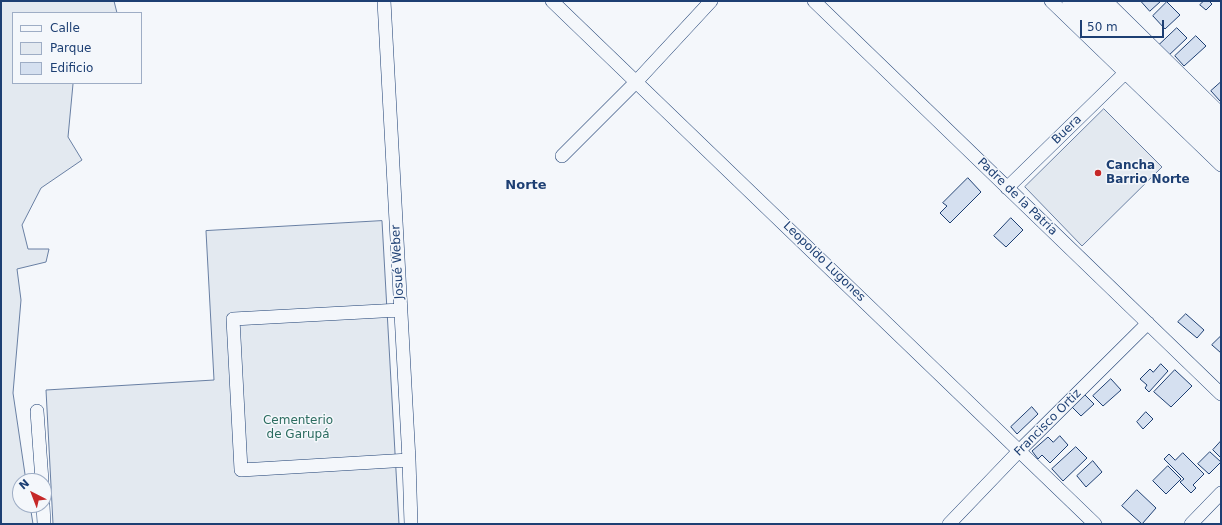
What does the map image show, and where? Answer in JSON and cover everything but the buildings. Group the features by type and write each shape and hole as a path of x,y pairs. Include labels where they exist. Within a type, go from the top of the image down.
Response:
{"main road":[{"path":"1070,1 1221,148"},
{"path":"1089,1 1221,131"}],"street":[{"name":"Josué Weber","path":"384,1 409,460 411,524"},
{"name":"Leopoldo Lugones","path":"552,1 1095,524"},
{"path":"562,156 636,82 711,1"},
{"name":"Padre de la Patria","path":"814,1 1221,394"},
{"path":"1051,1 1221,165"},
{"path":"1106,1 1221,114"},
{"name":"Buera","path":"1007,188 1126,72"},
{"path":"400,310 234,319 241,470 409,460"},
{"name":"Francisco Ortiz","path":"949,524 1019,451 1148,323"},
{"path":"37,411 41,473"},
{"path":"1190,524 1221,493"},
{"path":"43,513 44,524"}],"green space":[{"path":"1,1 114,1 117,12 12,12 12,84 73,84 68,137 82,160 41,188 22,225 28,249 49,249 46,262 17,269 21,300 13,393 25,473 12,473 12,513 31,513 33,524 1,524"},
{"name":"Cancha Barrio Norte","path":"1104,109 1162,167 1082,246 1025,187"},
{"name":"Cementerio de Garupá","path":"382,221 399,524 53,524 52,473 50,473 46,390 214,380 206,231"}],"place":[{"name":"Cancha Barrio Norte","path":"1098,173"}],"district":[{"name":"Norte","path":"526,186"}]}
